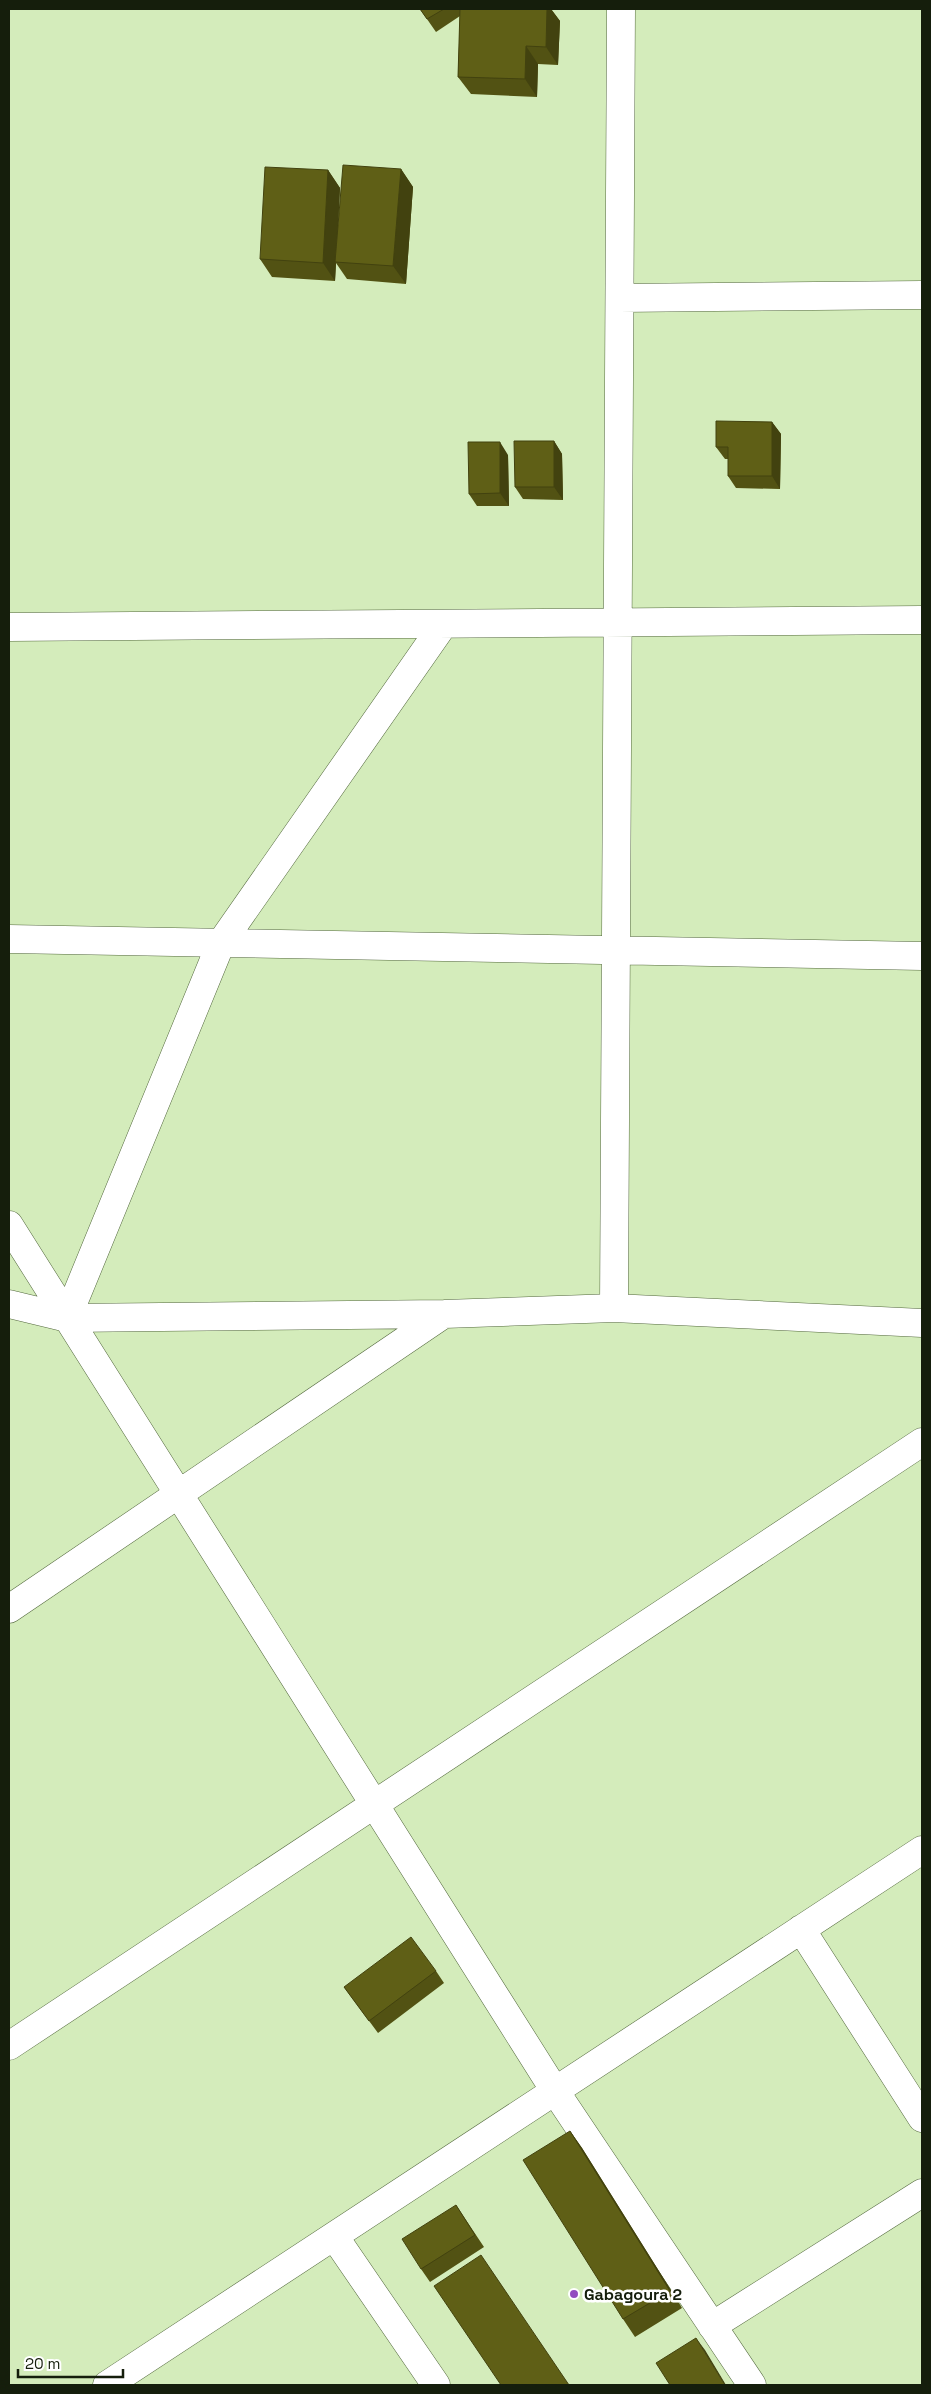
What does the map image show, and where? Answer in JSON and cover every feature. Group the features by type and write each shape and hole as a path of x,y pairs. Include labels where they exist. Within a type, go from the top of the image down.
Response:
{"street":[{"path":"614,1308 622,9"},
{"path":"620,298 922,295"},
{"path":"9,627 922,620"},
{"path":"67,1318 221,943 443,625"},
{"path":"9,939 922,956"},
{"path":"9,1225 555,2091 752,2385"},
{"path":"9,1304 67,1318 444,1314 614,1308 922,1323"},
{"path":"9,1610 444,1314"},
{"path":"9,2046 922,1442"},
{"path":"107,2385 922,1850"},
{"path":"801,1930 922,2118"},
{"path":"712,2326 922,2193"},
{"path":"334,2236 436,2385"}],"building":[{"path":"420,9 444,9 427,19"},
{"path":"460,9 547,9 546,47 526,46 525,79 458,77"},
{"path":"343,165 401,169 393,266 335,262"},
{"path":"265,167 328,170 323,263 260,259"},
{"path":"716,421 772,422 772,476 728,476 728,447 716,447"},
{"path":"514,441 554,441 554,487 515,487"},
{"path":"468,442 500,442 500,493 469,494"},
{"path":"411,1937 436,1971 369,2021 344,1987"},
{"path":"570,2131 670,2291 623,2319 523,2160"},
{"path":"456,2205 475,2235 421,2269 402,2239"},
{"path":"481,2255 569,2385 501,2385 434,2286"},
{"path":"696,2338 725,2385 670,2385 656,2363"}],"place":[{"name":"Gabagoura 2","path":"574,2294"}]}
